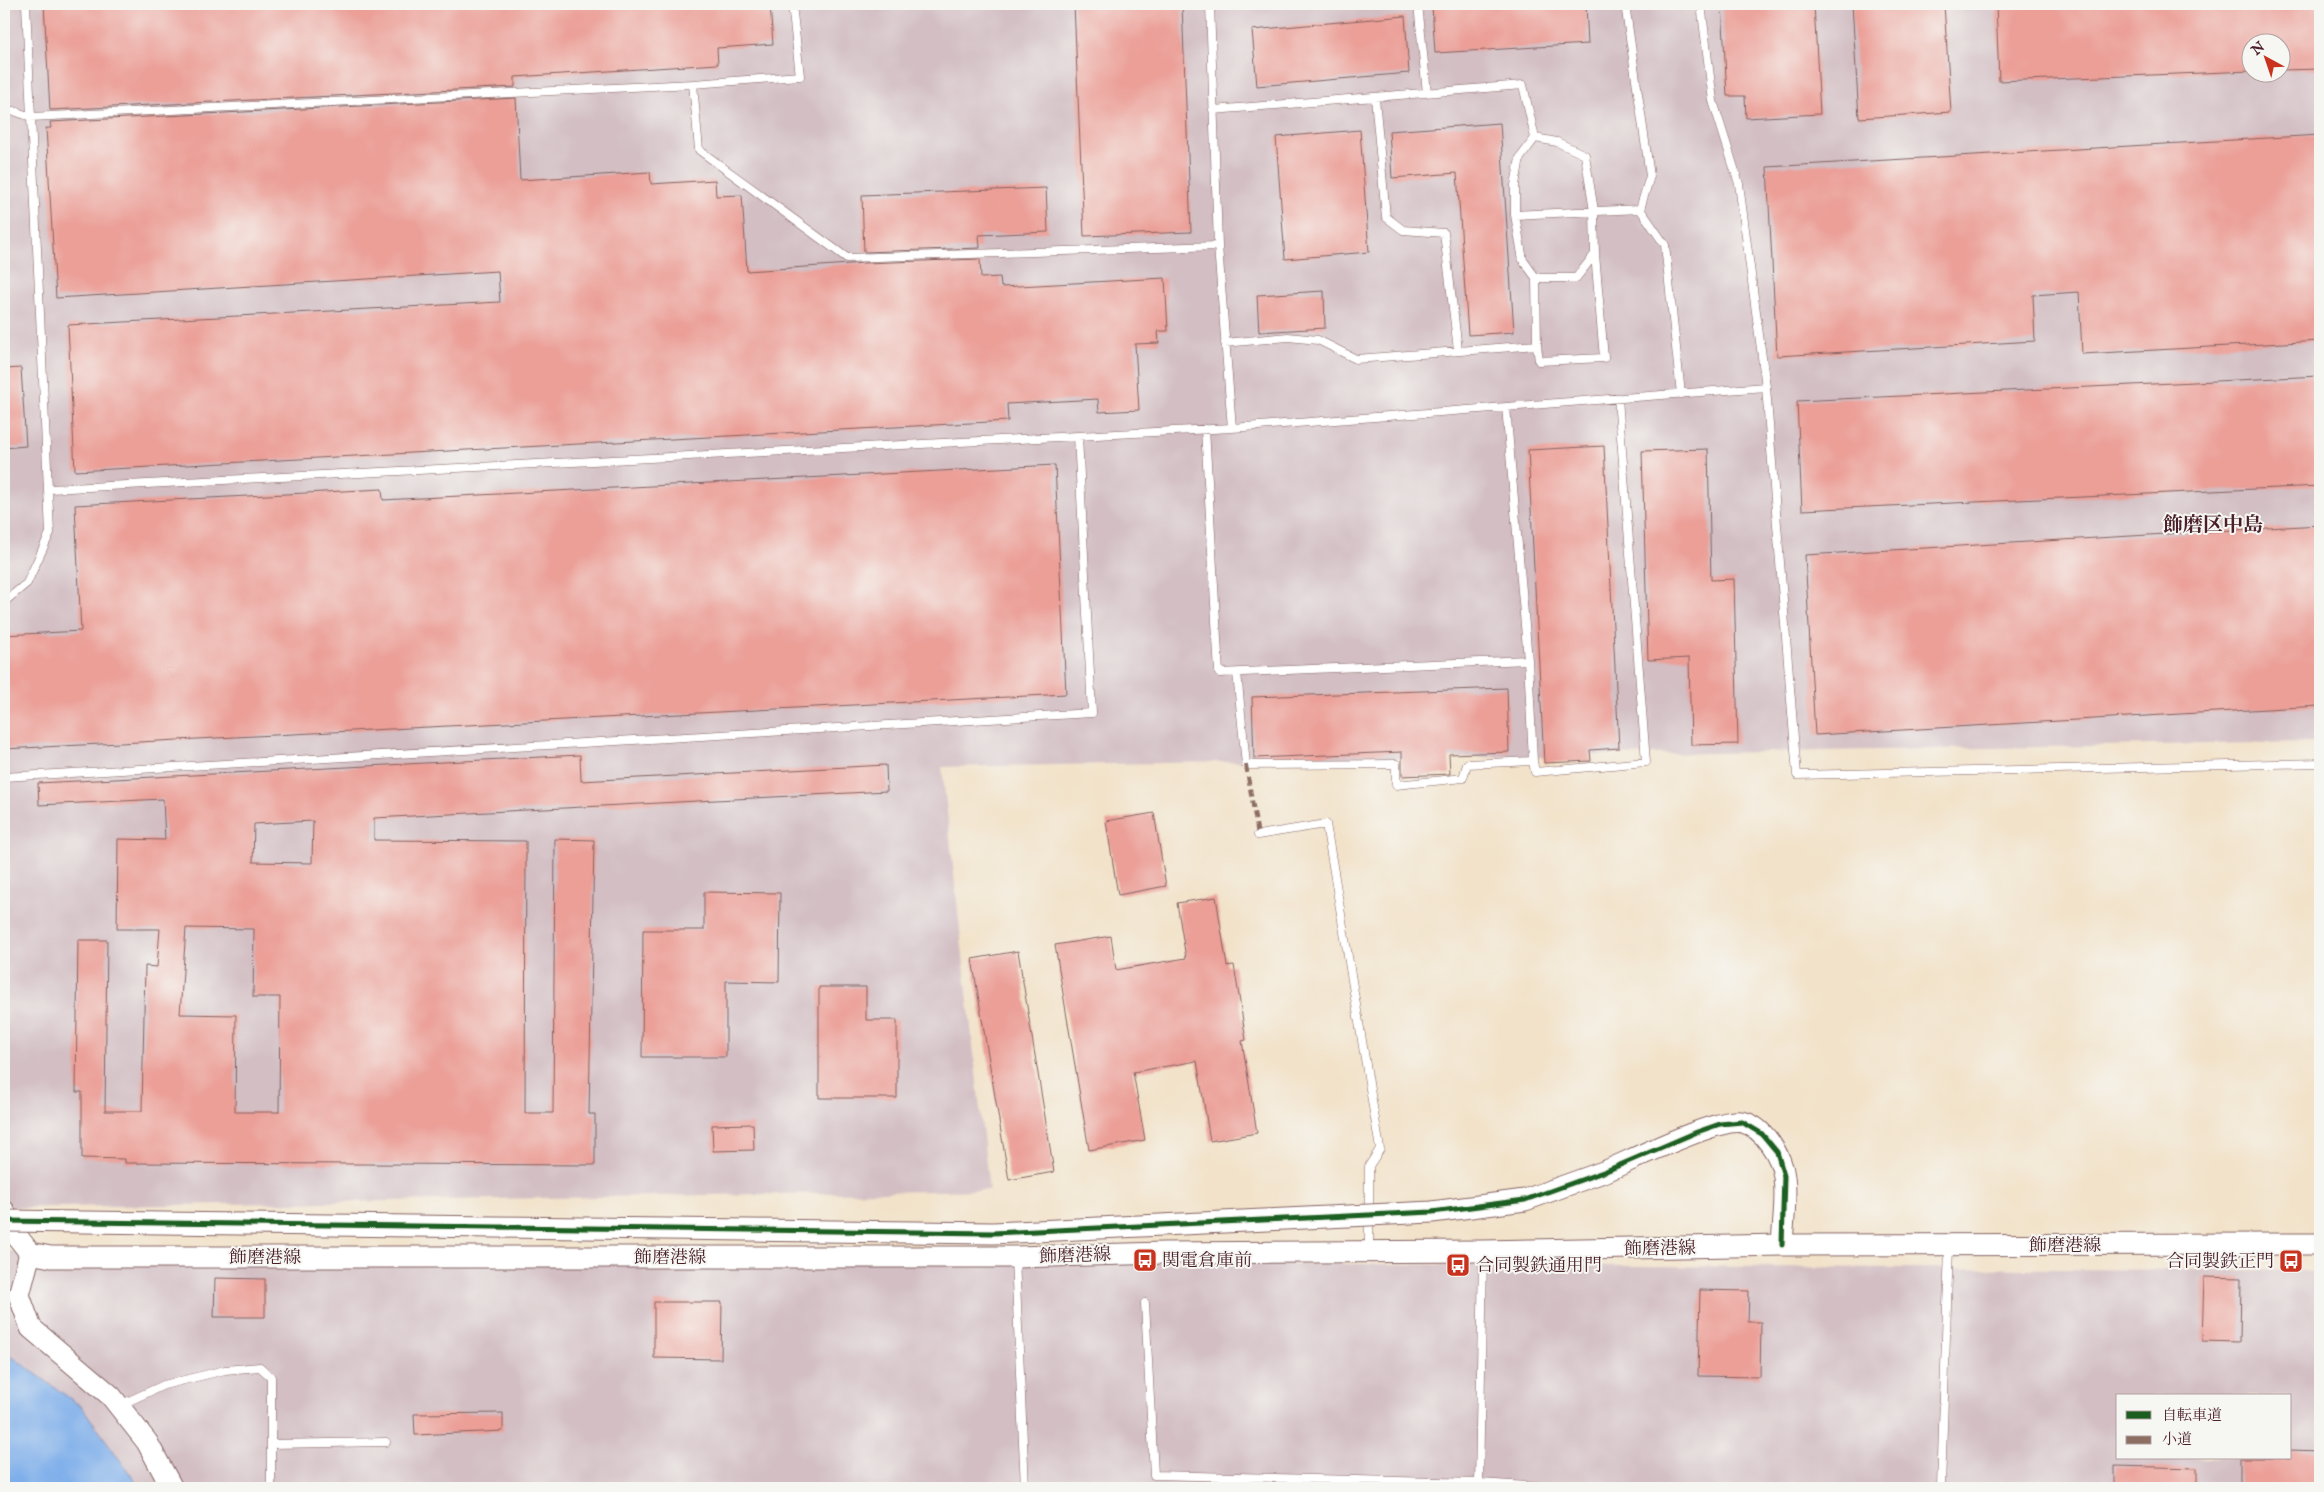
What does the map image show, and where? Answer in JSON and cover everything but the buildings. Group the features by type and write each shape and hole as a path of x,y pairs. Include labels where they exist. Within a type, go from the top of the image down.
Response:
{"main road":[{"path":"4,1221 993,1233 1432,1212 1525,1200 1606,1171 1697,1132 1720,1124 1742,1122 1762,1134 1777,1152 1784,1176 1782,1245"},
{"path":"4,1211 16,1235 30,1253 19,1295 32,1328 111,1396 147,1442 172,1488"},
{"name":"飾磨港線","path":"30,1253 51,1257 1015,1257 1164,1253 1483,1251 1782,1245 2320,1244"}],"lane":[{"path":"4,602 27,583 50,533 50,489 26,4"},
{"path":"4,112 14,111 31,117 693,84 800,76 792,4"},
{"path":"1210,4 1218,246 1232,428"},
{"path":"1418,4 1427,93"},
{"path":"1625,4 1650,176 1640,210"},
{"path":"1701,4 1713,101 1739,184 1766,387 1797,775 2320,763"},
{"path":"693,84 700,150 847,258 1218,246"},
{"path":"1213,110 1523,85 1535,138 1520,158 1514,185 1515,215 1523,260 1536,278 1539,362 1604,358 1595,254 1594,211 1585,155 1557,142 1535,138"},
{"path":"1375,98 1386,217 1403,230 1444,233 1458,350"},
{"path":"1515,215 1640,210"},
{"path":"1640,210 1665,245 1681,394"},
{"path":"1536,278 1576,278 1595,254"},
{"path":"1225,343 1288,337 1318,340 1356,359 1537,345"},
{"path":"50,489 1232,428 1766,387"},
{"path":"1506,407 1528,660 1534,772 1646,762 1618,398"},
{"path":"1205,429 1218,673 1528,660"},
{"path":"4,777 1092,713 1078,436"},
{"path":"1237,673 1246,765 1396,764 1396,785 1462,778 1467,764 1533,761"},
{"path":"1258,835 1326,824 1380,1149 1369,1166 1369,1252"},
{"path":"1941,1488 1949,1246"},
{"path":"1479,1486 1483,1251"},
{"path":"1015,1257 1025,1488"},
{"path":"1145,1303 1154,1475 1558,1488"},
{"path":"118,1406 164,1385 225,1370 260,1367 271,1377 271,1488"},
{"path":"271,1444 386,1442"}],"shaded area":[{"path":"4,4 2320,4 2320,742 942,767 989,1190 4,1208"},
{"path":"4,1251 1090,1262 2320,1271 2320,1488 137,1488 135,1481 82,1407 4,1351"}],"water":[{"path":"4,1351 82,1407 135,1481 137,1488 4,1488"}],"marked path":[{"path":"1246,765 1258,835"}],"cycle path":[{"path":"4,1221 993,1233 1432,1212 1525,1200 1606,1171 1697,1132 1720,1124 1742,1122 1762,1134 1777,1152 1784,1176 1782,1245"}],"place":[{"name":"関電倉庫前","path":"1145,1260"},
{"name":"合同製鉄正門","path":"2291,1261"},
{"name":"合同製鉄通用門","path":"1458,1265"}],"district":[{"name":"飾磨区中島","path":"2213,524"}]}
